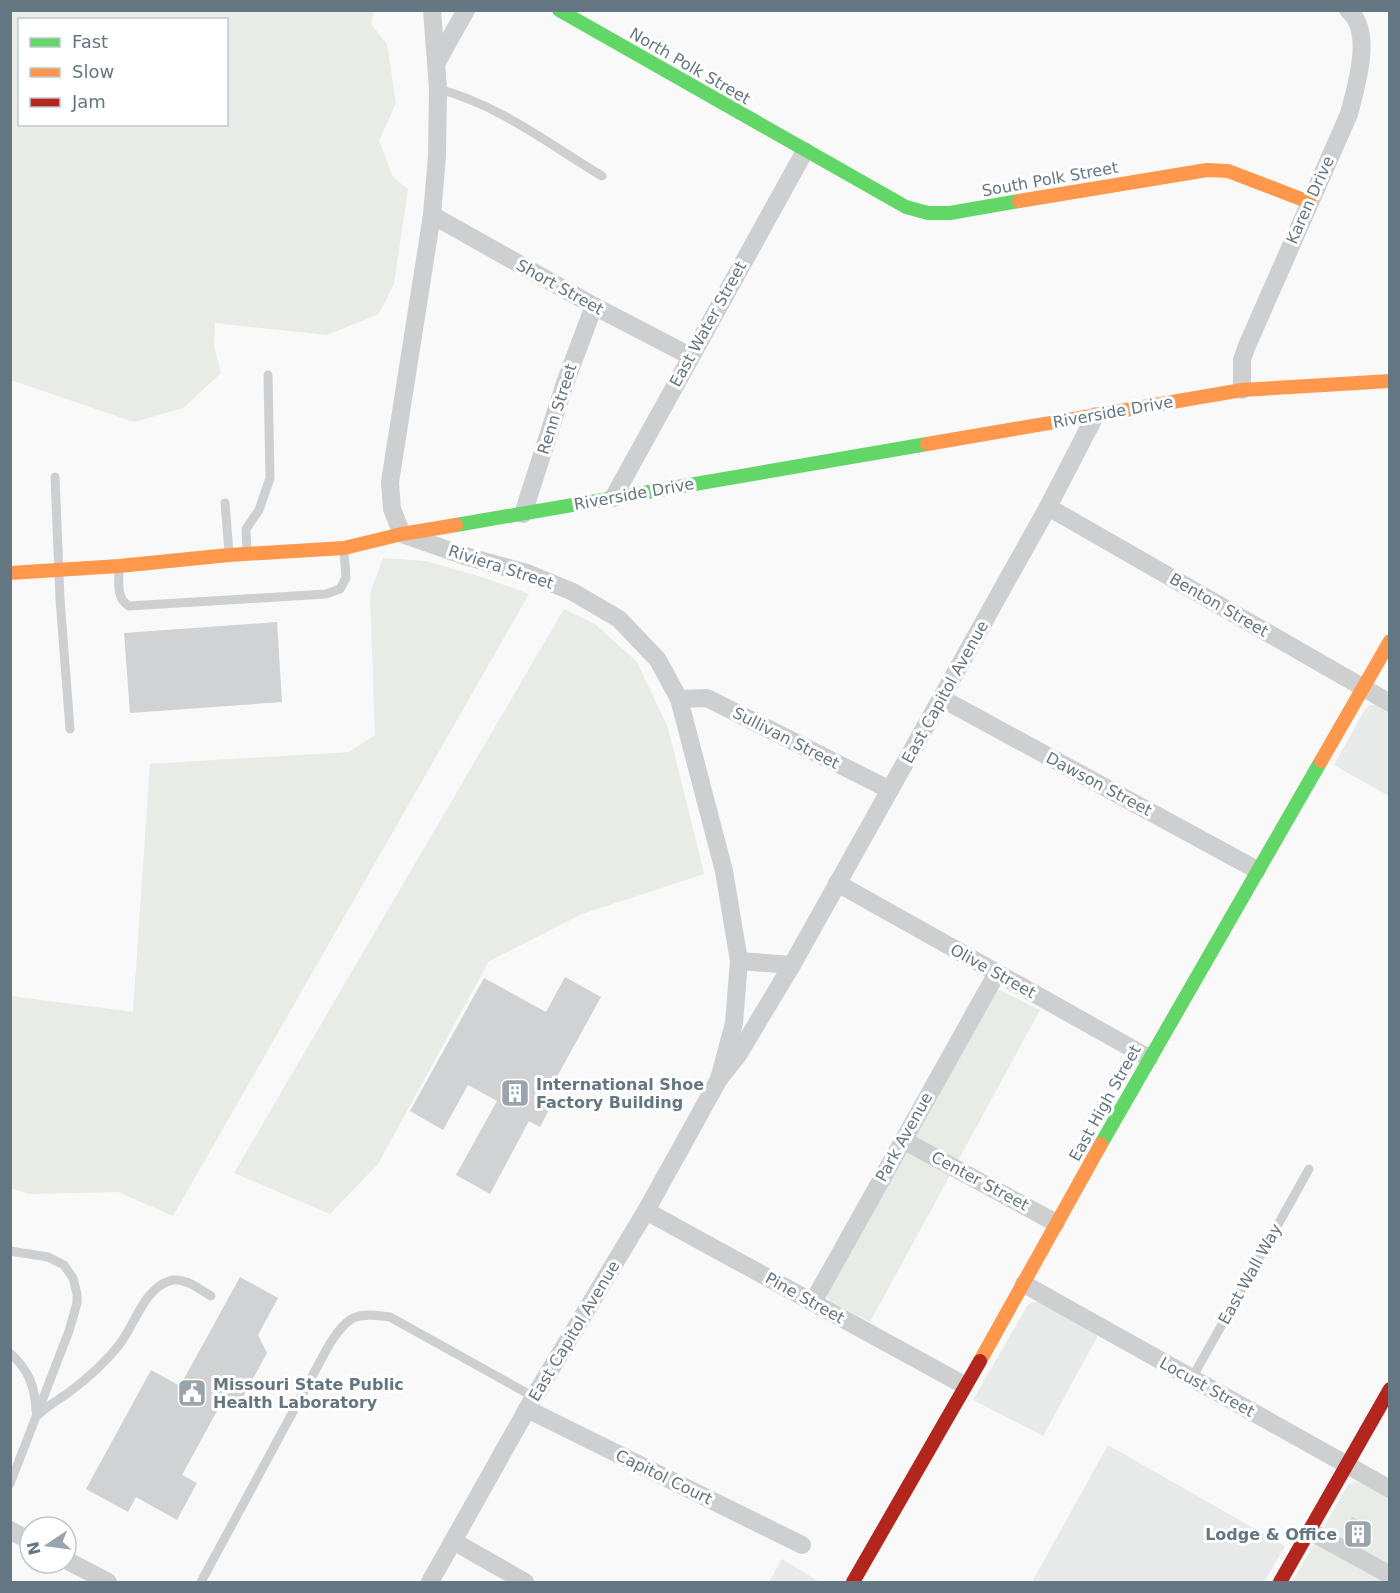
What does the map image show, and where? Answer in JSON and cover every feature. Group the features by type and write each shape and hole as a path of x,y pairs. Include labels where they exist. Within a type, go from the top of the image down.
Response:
{"street":[{"path":"10,573 344,548 402,534 392,509 390,482 432,215 437,156 438,89 432,10"},
{"path":"437,62 466,10"},
{"name":"North Polk Street","path":"559,10 805,151"},
{"name":"Karen Drive","path":"1242,390 1242,360 1246,348 1349,114 1357,81 1361,31 1358,22 1348,10"},
{"name":"South Polk Street","path":"805,151 906,207 928,213 950,213 1207,170 1228,171 1309,202"},
{"name":"East Water Street","path":"613,498 805,151"},
{"name":"Short Street","path":"432,215 594,306 690,356"},
{"name":"Renn Street","path":"523,514 565,383 594,306"},
{"name":"Riverside Drive","path":"402,534 1242,390 1389,381"},
{"name":"East Capitol Avenue","path":"430,1582 530,1403 646,1211 719,1079 738,1055 792,965 1048,507 1095,416"},
{"name":"Benton Street","path":"1048,507 1389,703"},
{"name":"Riviera Street","path":"402,534 465,556 527,573 573,592 619,619 658,660 679,699 724,871 739,961"},
{"name":"East High Street","path":"853,1582 1024,1284 1149,1058 1364,689 1389,641"},
{"name":"Sullivan Street","path":"679,699 707,698 890,790"},
{"name":"Dawson Street","path":"941,698 1257,870"},
{"name":"Olive Street","path":"837,883 1149,1058"},
{"path":"739,961 792,965"},
{"name":"East Capitol Avenue","path":"719,1079 734,1023 739,961"},
{"name":"Park Avenue","path":"813,1302 997,973"},
{"name":"Center Street","path":"903,1140 1056,1223"},
{"name":"Pine Street","path":"646,1211 964,1385"},
{"name":"Locust Street","path":"1024,1284 1389,1489"},
{"path":"1280,1582 1389,1389"},
{"name":"Capitol Court","path":"530,1403 802,1545"},
{"path":"1310,1531 1389,1575"},
{"path":"453,1541 525,1582"},
{"path":"78,1566 108,1582"}],"lane":[{"path":"438,89 460,94 500,115 602,176"},
{"path":"248,554 246,529 259,510 270,478 268,375"},
{"path":"55,477 58,570 70,729"},
{"path":"225,503 229,555"},
{"path":"119,566 120,596 122,602 129,606 326,594 340,589 346,578 344,548"},
{"name":"East Wall Way","path":"1192,1378 1309,1169"},
{"path":"10,1251 48,1257 64,1265 73,1278 77,1294 77,1303 69,1330 10,1484"},
{"path":"36,1416 101,1367 135,1321 145,1301 159,1285 173,1280 188,1282 211,1296"},
{"path":"201,1582 329,1345 352,1317 371,1314 390,1317 530,1403"},
{"path":"10,1353 30,1376 36,1416"}],"shaded area":[{"path":"11,10 374,11 371,24 387,44 396,103 379,141 393,177 408,189 394,284 379,314 327,335 215,323 214,347 221,373 183,408 134,422 11,380"},
{"path":"383,558 426,561 485,578 529,594 173,1216 118,1192 29,1194 11,1188 11,996 133,1012 150,764 349,752 375,735 370,593"},
{"path":"564,609 595,624 637,662 668,728 704,874 582,914 489,961 378,1164 330,1214 234,1173"},
{"path":"1370,705 1376,705 1389,713 1389,796 1334,765 1365,709"},
{"path":"998,990 1040,1010 870,1322 830,1301 826,1295"},
{"path":"1032,1302 1039,1302 1100,1332 1043,1436 973,1400 1027,1306"},
{"path":"1108,1445 1285,1546 1264,1582 1032,1582"},
{"path":"1355,1481 1389,1497 1389,1582 1292,1582 1348,1485"},
{"path":"782,1559 820,1582 769,1582"}],"building":[{"path":"277,622 282,702 130,713 124,633"},
{"name":"International Shoe Factory Building","path":"565,977 601,997 543,1102 551,1106 540,1127 529,1121 490,1194 456,1175 497,1101 468,1085 443,1130 410,1111 484,978 546,1012"},
{"name":"Missouri State Public Health Laboratory","path":"240,1277 278,1298 258,1335 267,1353 237,1408 223,1400 182,1475 197,1483 177,1520 136,1497 128,1512 86,1489 151,1370 180,1386"},
{"path":"1352,1517 1373,1527 1363,1547 1348,1539 1350,1536 1345,1532"}],"traffic: fast":[{"path":"559,10 906,207 928,213 950,213 1019,201"},
{"path":"456,525 927,444"},
{"path":"1101,1144 1321,761"}],"traffic: slow":[{"path":"1019,201 1207,170 1228,171 1309,202"},
{"path":"927,444 1242,390 1390,381"},
{"path":"10,573 344,548 402,534 456,525"},
{"path":"1321,761 1390,641"},
{"path":"980,1361 1101,1144"}],"traffic: jam":[{"path":"853,1582 980,1361"},
{"path":"1280,1582 1390,1389"}],"place":[{"name":"International Shoe Factory Building","path":"515,1093"},
{"name":"Missouri State Public Health Laboratory","path":"192,1393"},
{"name":"Lodge & Office","path":"1358,1534"}]}
